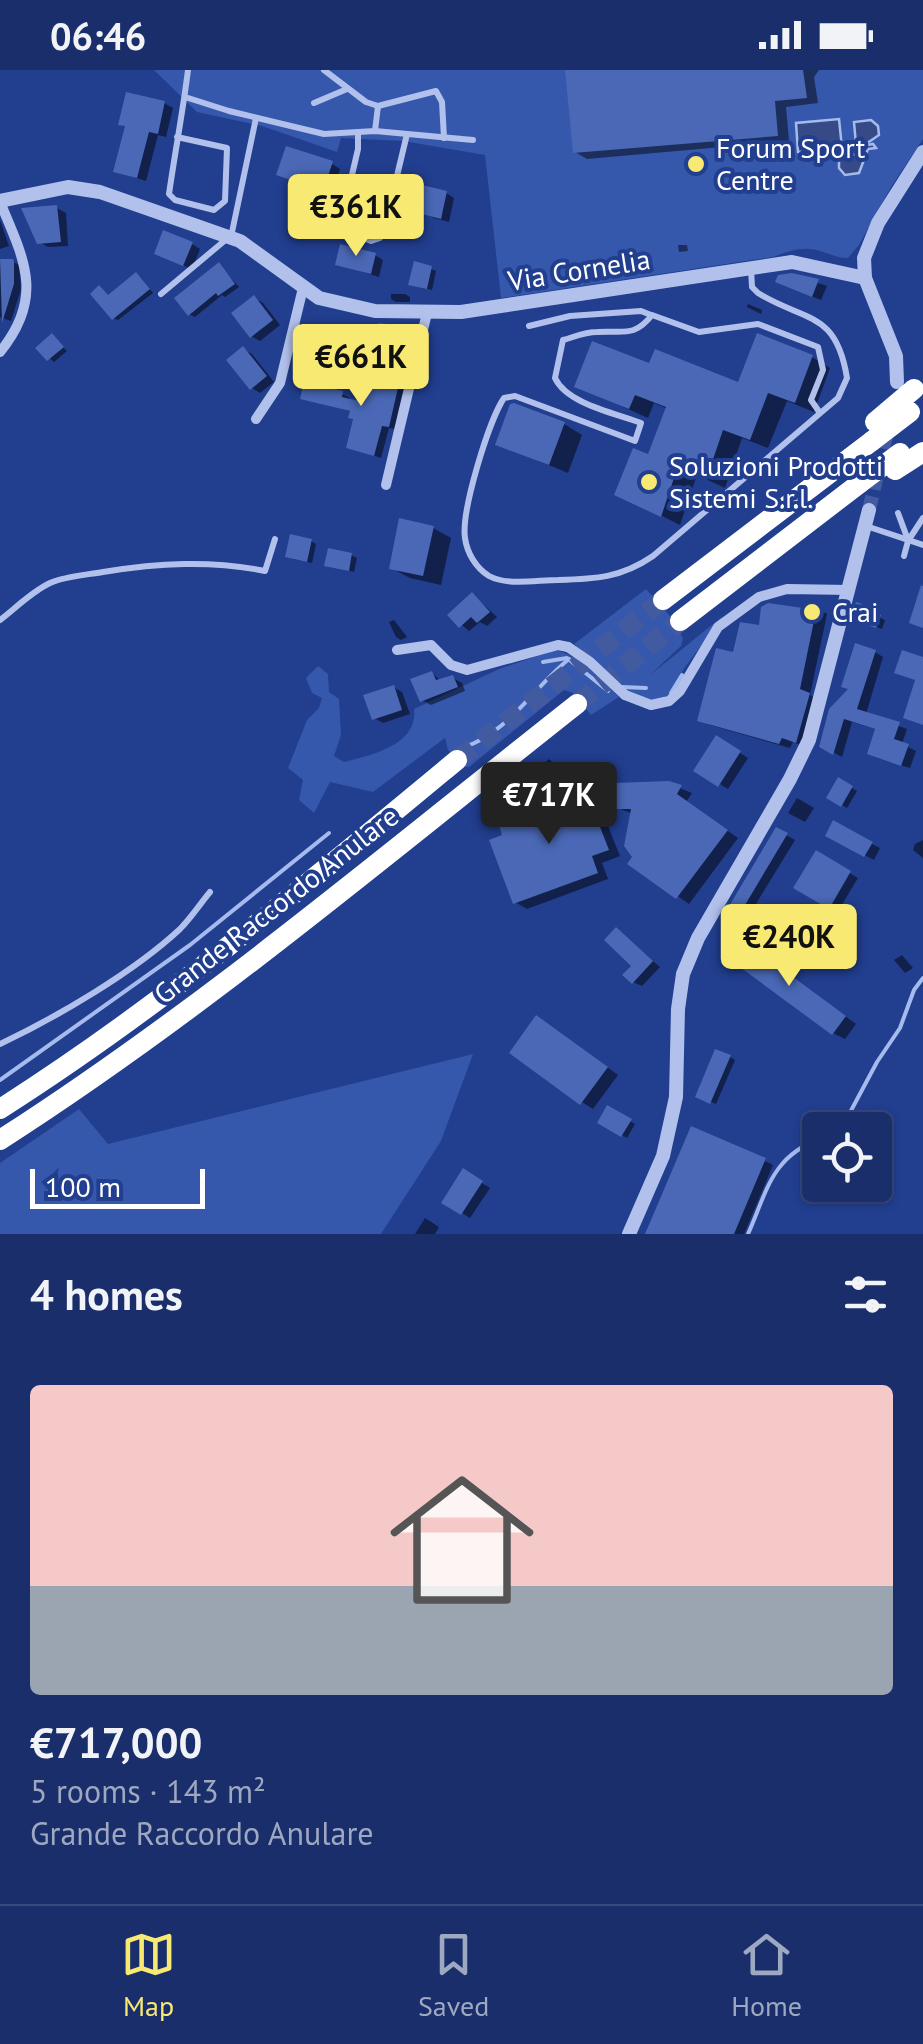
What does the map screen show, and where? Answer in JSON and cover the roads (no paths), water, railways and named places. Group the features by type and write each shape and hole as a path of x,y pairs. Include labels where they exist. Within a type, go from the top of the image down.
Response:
{"highway":[{"path":"662,600 817,482 913,393"},
{"path":"680,621 801,530 862,496 923,434"},
{"path":"897,461 923,452"},
{"name":"Grande Raccordo Anulare","path":"0,1140 171,1022 578,704"},
{"name":"Grande Raccordo Anulare","path":"0,1109 101,1041 238,938 457,760"}],"street":[{"path":"913,393 864,278 864,258 871,236 923,152"},
{"name":"Via Cornelia","path":"0,202 58,188 100,192 250,246 322,299 359,309 427,313 530,304 801,262 864,278"},
{"path":"0,202 23,258 28,286 18,325 0,352"},
{"path":"256,419 280,383 303,288"},
{"path":"386,485 427,313"},
{"path":"630,1234 652,1186 676,1097 680,989 687,963 802,756 819,707 865,526 862,496"},
{"path":"397,650 428,644 451,665 466,670 558,645 568,647 625,695 651,705 669,702 680,691 718,627 758,597 786,589 850,590"}],"lane":[{"path":"178,137 227,148 225,201 220,207 208,208 170,197 178,137 185,96 188,70"},
{"path":"324,70 378,106 436,91 442,102 444,138"},
{"path":"314,103 348,89"},
{"path":"185,96 324,134 375,131 473,140"},
{"path":"375,131 378,106"},
{"path":"160,294 230,237 256,118"},
{"path":"358,133 341,222 344,230 371,241 380,238 385,226 407,134"},
{"path":"652,315 642,328 633,332 591,332 563,340 555,378 564,392 641,423 635,441 514,396 502,401 470,494 465,525 468,550 488,576 502,580 596,580 630,571 653,556 838,398 846,384 846,370 833,336 812,316 752,288 752,268"},
{"path":"529,326 570,316 641,311 699,332 758,324 818,348 823,370 810,400 820,413"},
{"path":"898,512 908,541"},
{"path":"904,556 908,541 923,518"},
{"path":"865,526 923,546"},
{"path":"0,620 40,588 80,576 164,564 226,564 265,571 274,539"},
{"path":"0,1044 114,978 180,929 210,892"}],"waterway":[{"name":"Grande Raccordo Anulare","path":"543,662 567,658 608,691"},
{"name":"Grande Raccordo Anulare","path":"464,747 507,721 569,659"},
{"path":"671,693 682,675"},
{"path":"622,687 646,688"},
{"path":"0,1080 190,945 329,833"},
{"path":"850,1112 900,1028 914,990 923,978"},
{"path":"748,1234 773,1177 802,1147"}],"tunnel":[{"path":"869,510 888,428"},
{"path":"457,760 663,600"},
{"path":"577,704 680,621"}],"place":[{"name":"Forum Sport Centre","path":"696,164"},
{"name":"Soluzioni Prodotti Sistemi S.r.l.","path":"649,482"},
{"name":"Crai","path":"812,612"}]}
